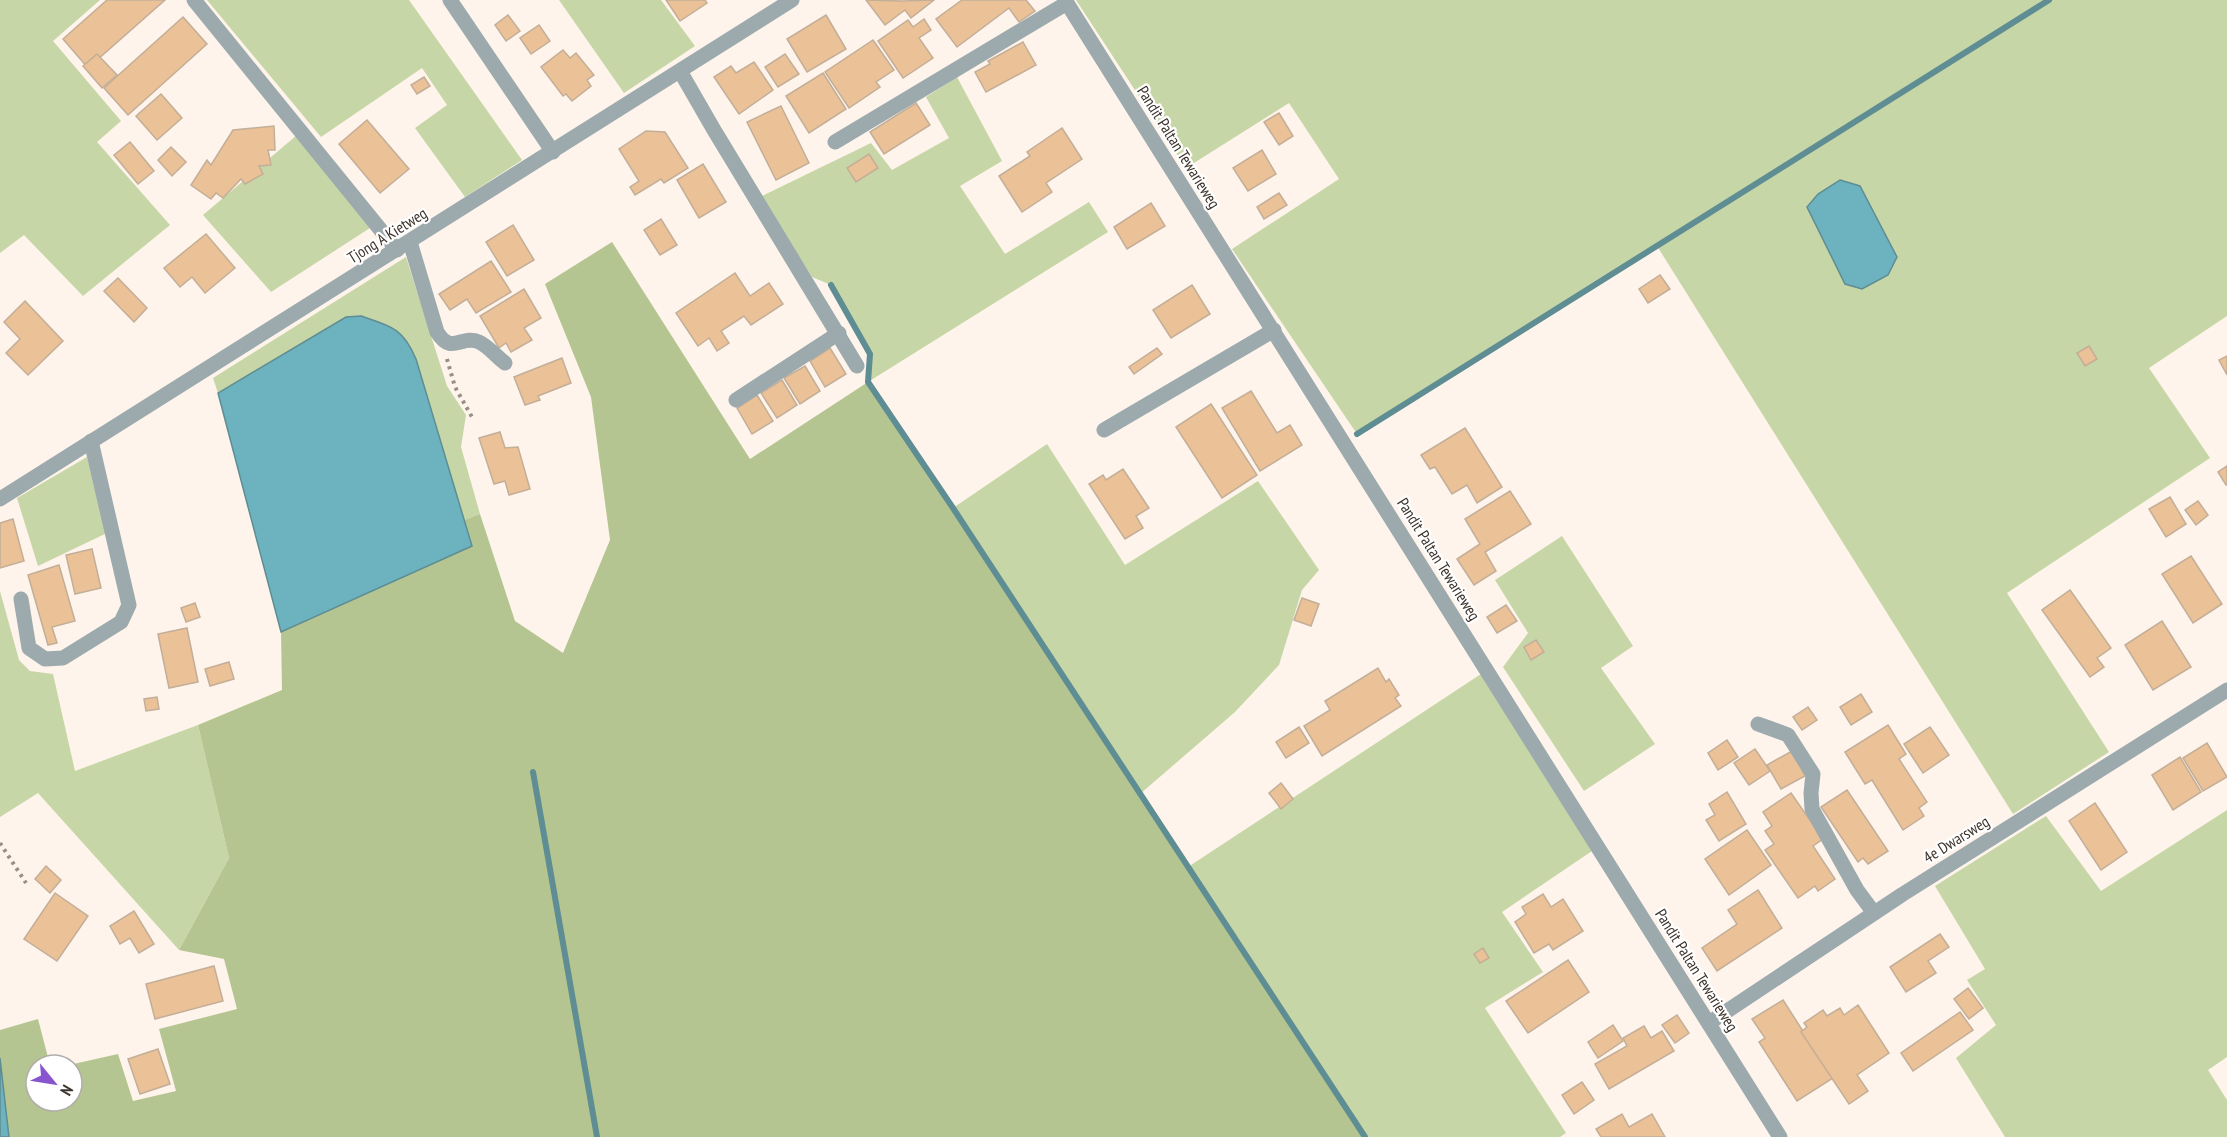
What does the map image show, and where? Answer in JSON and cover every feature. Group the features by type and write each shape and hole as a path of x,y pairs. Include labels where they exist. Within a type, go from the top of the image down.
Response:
{"street":[{"path":"194,0 397,250"},
{"path":"450,0 552,152"},
{"name":"Tjong A Kietweg","path":"0,499 792,0"},
{"path":"835,142 1066,2"},
{"name":"Pandit Paltan Tewarieweg","path":"1066,2 1780,1137"},
{"path":"680,71 857,366"},
{"path":"410,242 437,332 442,340 449,344 469,340 479,342 505,363"},
{"path":"1104,430 1274,330"},
{"path":"736,400 839,333"},
{"path":"21,599 29,648 45,659 63,658 97,639 121,622 129,605 91,441"},
{"name":"4e Dwarsweg","path":"1709,1023 1874,913 2227,690"},
{"path":"1758,724 1788,735 1814,774 1811,793 1812,809 1857,890 1874,913"}],"path":[{"path":"442,340 455,387 472,417"},
{"path":"0,843 26,883"}],"green space":[{"path":"0,0 100,0 53,41 121,121 97,142 170,225 83,296 24,235 0,253"},
{"path":"207,0 409,0 522,160 465,197 415,128 447,105 422,68 321,137"},
{"path":"559,0 661,0 695,46 624,93"},
{"path":"1076,0 2227,0 2227,316 2149,368 2210,458 2007,593 2109,752 2013,814 1657,246 1357,434 1232,249 1339,179 1289,103 1186,168"},
{"path":"957,77 1002,161 960,186 1005,254 1089,202 1108,232 868,382 870,354 831,285 812,277 760,197 871,143 892,170 949,138 926,97"},
{"path":"297,135 370,228 271,292 203,215"},
{"path":"612,242 750,459 868,382 1365,1137 9,1137 0,1058 0,1030 38,1019 47,1053 24,1053 24,1113 84,1113 84,1062 118,1054 133,1101 176,1091 159,1029 237,1009 224,959 179,950 229,858 198,725 282,690 281,632 472,546 464,520 480,514 515,621 563,653 610,540 591,397 545,284"},
{"path":"406,257 447,386 466,415 461,447 480,514 464,520 416,359 408,342 346,317 218,393 213,378"},
{"path":"1047,444 1125,565 1258,481 1319,570 1302,590 1279,665 1235,712 1140,794 953,508"},
{"path":"87,457 107,533 38,566 17,498"},
{"path":"1562,536 1633,646 1601,668 1655,744 1584,791 1503,667 1528,633 1495,580"},
{"path":"0,591 19,660 30,671 53,674 75,771 198,725 229,858 179,950 38,793 0,817"},
{"path":"1481,674 1592,851 1502,912 1543,972 1485,1008 1566,1133 1560,1137 1365,1137 1188,867"},
{"path":"2227,810 2227,1057 2208,1070 2227,1100 2227,1137 2005,1137 1956,1058 1996,1025 1967,980 1985,969 1935,886 2046,816 2101,891"}],"water":[{"path":"1840,180 1860,186 1897,257 1888,275 1862,289 1845,284 1807,207 1818,194"},
{"path":"361,316 388,326 401,334 416,359 472,546 281,632 218,393 346,317"},
{"path":"0,1058 9,1137 0,1137"}],"building":[{"path":"107,0 165,0 88,68 63,39"},
{"path":"666,0 705,0 707,3 680,21"},
{"path":"866,0 934,0 911,18 905,10 885,25"},
{"path":"962,0 1026,0 1035,11 1019,22 1009,8 957,47 936,19"},
{"path":"508,15 520,31 506,41 495,25"},
{"path":"826,15 846,49 807,72 787,39"},
{"path":"183,17 207,44 128,115 104,88"},
{"path":"924,19 931,30 919,38 933,58 903,78 878,41 908,20 913,27"},
{"path":"539,25 550,41 531,54 520,38"},
{"path":"873,40 894,70 876,82 880,87 849,108 825,72"},
{"path":"1023,42 1036,65 986,92 975,72 990,64 988,61"},
{"path":"563,50 570,58 576,53 594,75 587,80 591,86 572,101 566,94 563,96 541,67"},
{"path":"97,54 117,75 102,88 83,66"},
{"path":"785,54 799,74 778,87 765,67"},
{"path":"754,62 773,90 739,114 714,77 731,66 736,73"},
{"path":"823,73 846,109 809,133 786,96"},
{"path":"424,77 430,86 417,94 411,85"},
{"path":"161,94 182,118 157,140 136,116"},
{"path":"916,103 930,125 884,154 870,132"},
{"path":"781,106 809,163 776,180 747,122"},
{"path":"1279,113 1293,136 1279,145 1264,122"},
{"path":"367,120 409,169 380,193 339,144"},
{"path":"274,126 275,150 268,150 271,165 259,166 263,174 245,184 241,179 223,198 216,193 211,199 191,185 207,160 211,165 233,130"},
{"path":"1062,128 1082,159 1046,183 1052,192 1022,212 999,176 1030,156 1027,152"},
{"path":"646,131 665,132 688,168 664,183 661,179 635,195 630,187 639,181 619,149"},
{"path":"130,142 154,171 138,184 114,155"},
{"path":"171,147 186,162 172,176 158,160"},
{"path":"1262,150 1276,174 1248,191 1233,168"},
{"path":"869,154 878,168 856,182 847,168"},
{"path":"703,164 726,202 699,218 677,180"},
{"path":"1279,193 1287,205 1264,219 1257,207"},
{"path":"1151,203 1165,226 1127,249 1114,227"},
{"path":"661,219 677,245 660,255 644,230"},
{"path":"513,225 534,260 507,276 486,242"},
{"path":"206,234 235,268 205,293 192,277 180,287 164,268"},
{"path":"491,261 511,292 476,313 467,299 450,310 439,294"},
{"path":"735,273 750,296 769,283 783,304 751,325 744,316 721,331 729,343 717,351 709,338 698,346 676,313"},
{"path":"1660,275 1670,289 1648,303 1639,289"},
{"path":"118,278 147,308 134,322 104,291"},
{"path":"1192,285 1210,314 1171,338 1153,310"},
{"path":"524,289 541,318 524,328 532,340 511,352 506,343 499,348 480,316"},
{"path":"25,301 63,341 28,375 6,353 20,339 4,322"},
{"path":"2089,346 2097,359 2085,366 2077,353"},
{"path":"830,348 846,374 825,387 810,361"},
{"path":"1157,348 1162,354 1134,374 1129,367"},
{"path":"2227,356 2227,375 2219,360"},
{"path":"562,358 571,383 538,396 540,400 525,405 514,377"},
{"path":"805,366 820,391 800,404 784,378"},
{"path":"782,380 797,405 777,418 761,393"},
{"path":"1251,391 1277,433 1290,425 1302,445 1260,471 1222,408"},
{"path":"757,395 773,421 752,434 737,408"},
{"path":"1211,404 1257,475 1222,498 1176,427"},
{"path":"1465,428 1502,487 1477,503 1467,485 1452,494 1435,467 1430,469 1421,455"},
{"path":"500,432 505,448 518,447 530,489 509,495 505,481 494,484 479,438"},
{"path":"2227,466 2227,485 2226,485 2218,472"},
{"path":"1123,469 1149,508 1136,516 1143,528 1125,539 1089,484 1103,475 1106,480"},
{"path":"1510,491 1531,524 1485,552 1496,571 1474,585 1457,559 1480,544 1465,519"},
{"path":"2170,497 2186,524 2166,537 2149,509"},
{"path":"2198,501 2208,515 2196,525 2185,510"},
{"path":"13,519 24,561 0,568 0,523"},
{"path":"92,549 101,588 75,594 66,555"},
{"path":"2191,556 2222,604 2193,623 2162,574"},
{"path":"59,565 75,621 52,627 57,643 48,645 28,575"},
{"path":"2070,590 2111,648 2097,658 2104,667 2090,677 2042,610"},
{"path":"1302,598 1319,604 1311,626 1294,620"},
{"path":"195,603 200,617 186,622 181,608"},
{"path":"1506,605 1517,621 1497,633 1487,617"},
{"path":"2162,621 2191,667 2153,690 2125,645"},
{"path":"187,628 198,682 169,688 158,634"},
{"path":"1536,640 1544,652 1531,660 1524,647"},
{"path":"229,662 234,679 210,686 205,669"},
{"path":"1378,668 1386,682 1389,679 1399,695 1395,698 1401,706 1322,756 1304,726 1330,710 1325,701"},
{"path":"1861,694 1872,712 1851,725 1840,707"},
{"path":"157,697 159,709 146,711 144,699"},
{"path":"1808,707 1817,720 1802,730 1793,717"},
{"path":"1888,725 1906,754 1899,759 1927,802 1919,808 1924,816 1903,830 1872,780 1865,784 1845,752"},
{"path":"1299,727 1309,743 1286,758 1276,742"},
{"path":"1930,727 1949,755 1923,773 1904,744"},
{"path":"1727,740 1738,757 1718,770 1708,753"},
{"path":"2207,743 2227,777 2203,791 2183,758"},
{"path":"1755,749 1770,771 1749,785 1734,763"},
{"path":"1792,751 1805,776 1781,789 1767,765"},
{"path":"2180,757 2201,792 2173,810 2152,775"},
{"path":"1281,783 1293,799 1281,809 1269,793"},
{"path":"1847,790 1888,851 1868,864 1863,858 1858,862 1821,807"},
{"path":"1727,792 1746,824 1719,841 1706,820 1715,815 1709,804"},
{"path":"1791,793 1823,839 1813,846 1835,879 1818,891 1815,886 1798,898 1765,850 1774,844 1765,831 1772,826 1763,812"},
{"path":"2095,803 2127,852 2101,870 2069,821"},
{"path":"1747,830 1771,865 1729,895 1705,859"},
{"path":"46,866 61,880 50,893 35,879"},
{"path":"1758,890 1782,928 1717,971 1702,948 1737,924 1728,910"},
{"path":"55,893 88,916 57,961 24,939"},
{"path":"1543,894 1551,907 1563,899 1583,931 1553,950 1549,944 1534,953 1515,922 1526,914 1522,907"},
{"path":"134,911 154,944 139,953 130,938 120,944 110,926"},
{"path":"1940,934 1949,947 1928,961 1936,973 1906,992 1890,967"},
{"path":"1483,948 1489,958 1480,963 1474,954"},
{"path":"1568,960 1589,992 1528,1033 1506,1001"},
{"path":"214,966 223,1001 155,1019 146,984"},
{"path":"1968,988 1983,1008 1969,1019 1954,999"},
{"path":"1783,1000 1833,1078 1797,1101 1759,1042 1765,1038 1752,1019"},
{"path":"1858,1005 1889,1053 1857,1075 1868,1091 1849,1104 1801,1032 1807,1027 1804,1023 1823,1010 1827,1016 1840,1008 1844,1015"},
{"path":"1960,1012 1973,1030 1913,1071 1901,1053"},
{"path":"1677,1015 1689,1033 1675,1043 1662,1025"},
{"path":"1613,1025 1623,1041 1598,1058 1588,1042"},
{"path":"1644,1026 1651,1038 1662,1031 1674,1051 1609,1089 1595,1064 1627,1046 1623,1038"},
{"path":"158,1049 170,1084 140,1094 128,1059"},
{"path":"1582,1082 1594,1100 1574,1114 1562,1095"},
{"path":"1622,1114 1629,1127 1652,1114 1665,1137 1601,1137 1596,1129"}],"waterway":[{"path":"1357,434 2049,0"},
{"path":"831,285 870,354 868,382 1365,1137"},
{"path":"533,772 597,1137"}]}
